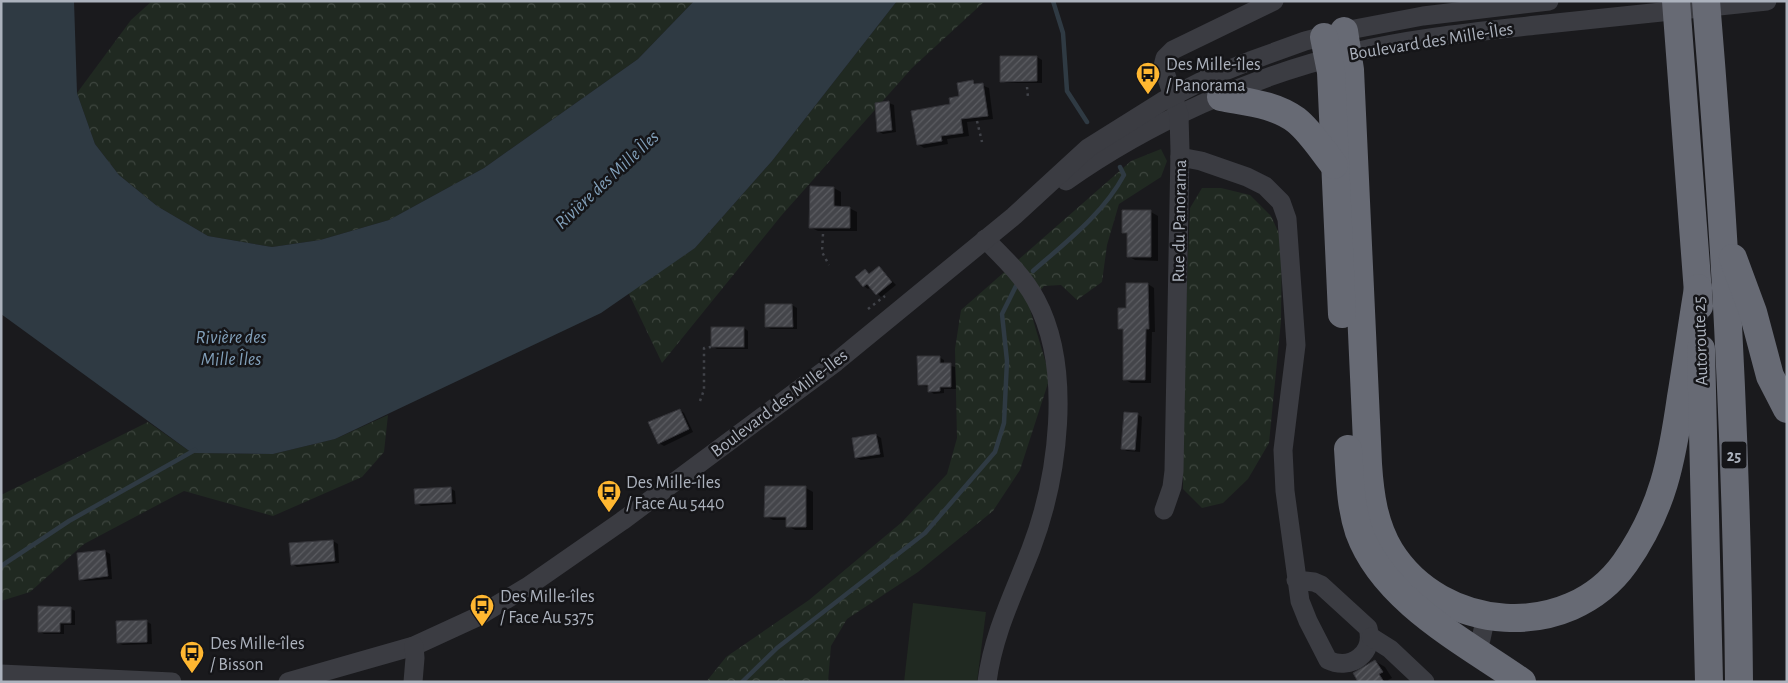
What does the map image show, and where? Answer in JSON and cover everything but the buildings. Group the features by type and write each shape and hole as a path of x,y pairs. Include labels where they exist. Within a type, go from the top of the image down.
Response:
{"highway":[{"name":"Autoroute 25","path":"1676,1 1698,288 1706,505 1709,682"},
{"name":"Autoroute 25","path":"1706,1 1723,228 1737,529 1739,682"},
{"path":"1337,45 1334,165 1350,483 1355,519 1370,555 1395,588 1430,617 1522,682"},
{"path":"1337,45 1372,502 1382,535 1390,551 1412,578 1424,588 1450,604 1486,616 1522,619 1555,612 1576,604 1596,591 1616,574 1641,539 1663,492 1673,452 1698,288"},
{"path":"1221,97 1266,106 1286,113 1303,127 1334,165"},
{"path":"1723,228 1752,312 1770,376 1787,408"}],"street":[{"name":"Rue du Panorama","path":"1164,510 1172,488 1174,470 1180,157 1179,115 1163,72 1165,58 1168,54 1274,1"},
{"name":"Boulevard des Mille-Îles","path":"1014,216 1098,159 1179,115 1337,45 1423,16 1549,1"},
{"name":"Boulevard des Mille-Îles","path":"288,682 386,656 414,646 487,612 571,557 836,362 1014,216 1088,148 1140,114 1172,96 1233,67 1337,45 1433,38 1767,1"},
{"path":"1180,157 1201,160 1247,177 1265,186 1280,202 1287,219 1296,345 1283,450 1285,491 1296,580 1300,601 1308,621 1328,660 1343,665 1359,657 1369,646 1371,637 1368,628 1321,585 1314,582 1296,580"},
{"path":"985,239 1018,274 1037,302 1051,336 1057,387 1054,450 1043,510 1032,547 998,630 987,682"},
{"path":"1475,649 1481,639 1486,616"},
{"path":"1371,637 1390,649 1426,682"},
{"path":"413,682 414,646"},
{"path":"1335,663 1344,682"},
{"path":"1,674 172,682"}],"path":[{"path":"1027,87 1028,97"},
{"path":"977,121 982,142"},
{"path":"823,234 822,252 829,265"},
{"path":"868,309 885,296"},
{"path":"700,401 704,390 704,348 711,347"}],"green space":[{"path":"152,1 694,1 638,59 484,168 389,220 320,240 272,247 208,236 157,206 119,175 95,144 77,93 131,20"},
{"path":"897,1 985,1 912,68 781,216 662,363 628,292 695,248 772,161"},
{"path":"1161,149 1167,161 1161,177 1119,204 1107,245 1102,282 1077,300 1061,285 1044,286 1029,306 1050,377 1020,470 993,511 918,572 847,619 831,646 828,682 706,682 726,657 809,600 902,522 947,474 957,438 955,349 961,310 1131,161"},
{"path":"1202,188 1221,188 1250,195 1271,216 1282,240 1281,321 1269,443 1248,479 1223,503 1202,508 1183,489 1183,381 1190,208"},
{"path":"388,415 384,452 362,477 273,516 184,491 84,544 30,592 1,601 1,495 148,422 192,453 273,454 335,439"},
{"path":"913,603 986,612 977,682 904,682"}],"water":[{"name":"Rivière des Mille Îles","path":"1,1 74,1 77,93 95,144 119,175 157,206 208,236 272,247 320,240 389,220 484,168 638,59 694,1 897,1 772,161 695,248 601,313 335,439 273,454 192,453 1,314"}],"waterway":[{"path":"1053,1 1063,33 1067,91 1087,122"},
{"path":"1033,271 1083,227 1106,202 1124,175 1120,167"},
{"path":"742,682 777,648 925,533 995,452 1004,423 1007,361 1002,314 1016,286"},
{"path":"1,566 69,521 195,450"}],"place":[{"name":"Des Mille-îles / Panorama","path":"1148,95"},
{"name":"Des Mille-îles / Face Au 5440","path":"609,513"},
{"name":"Des Mille-îles / Face Au 5375","path":"482,627"},
{"name":"Des Mille-îles / Bisson","path":"192,674"}]}
